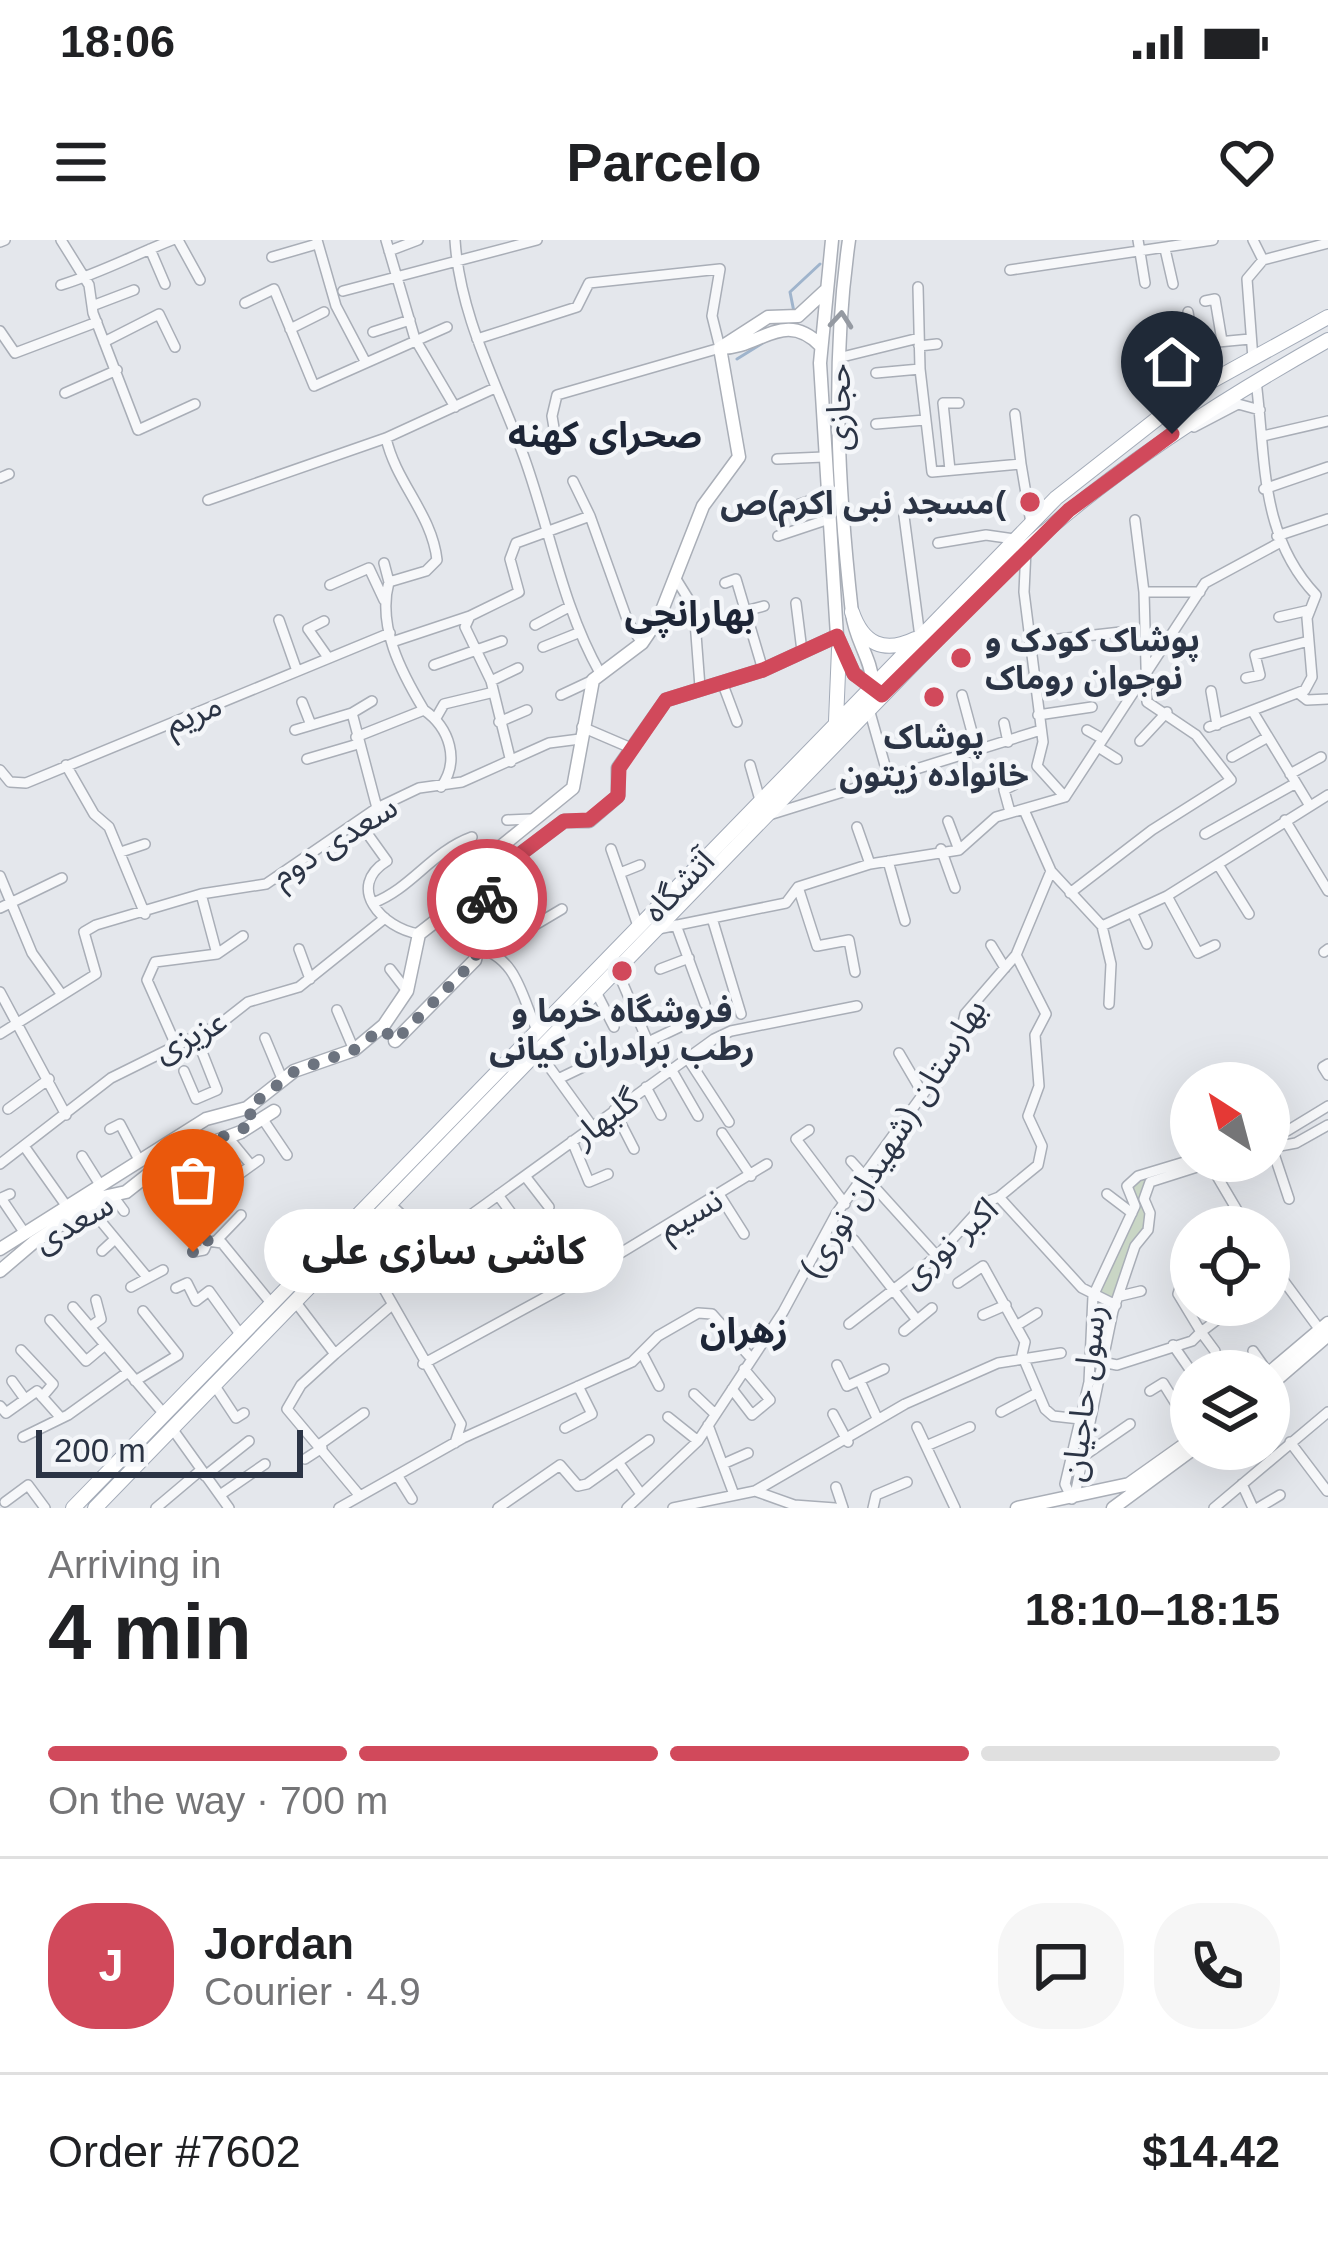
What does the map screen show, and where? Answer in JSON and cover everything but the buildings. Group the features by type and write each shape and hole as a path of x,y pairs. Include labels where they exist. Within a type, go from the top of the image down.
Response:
{"main road":[{"name":"آتشگاه","path":"73,1508 214,1383 276,1308 537,1030 835,724 878,689 1020,544 1031,523 1148,424 1328,317"},
{"name":"آتشگاه","path":"95,1508 240,1334 294,1300 306,1277 390,1204 869,709 878,689 920,637 1020,544 1172,434 1328,340"},
{"path":"1218,379 1227,400"},
{"path":"852,612 862,635 878,645 891,647 920,637"},
{"path":"835,724 838,642"}],"street":[{"path":"418,240 387,245 415,339 455,407"},
{"path":"0,1249 138,1158 214,1118 248,1108 295,1071 354,1050 382,1028 407,991 419,934 455,907 487,858 572,788 597,676 477,339 455,240"},
{"path":"343,291 537,240"},
{"name":"حجازی","path":"832,240 821,346 826,495 857,639 872,662 878,689"},
{"name":"حجازی","path":"838,642 838,358 849,240"},
{"path":"1138,240 1145,283"},
{"path":"1010,270 1214,240"},
{"path":"1252,240 1263,260"},
{"path":"1283,240 1289,254"},
{"path":"66,241 85,278 138,430 195,404"},
{"path":"61,285 168,241 200,280"},
{"path":"272,257 317,242 336,306 365,361"},
{"path":"1253,359 1247,279 1263,260 1328,243"},
{"path":"1170,246 1172,284"},
{"path":"150,249 165,284"},
{"path":"477,339 577,307 589,283 719,269 712,316 739,458 704,506 676,579 642,643 561,695"},
{"path":"720,348 768,317 798,316 827,287"},
{"path":"918,287 920,369 932,472 1021,464"},
{"path":"245,303 274,289 314,386 447,327"},
{"path":"92,306 134,290"},
{"path":"1204,301 1215,299 1222,341"},
{"path":"1188,312 1192,344"},
{"path":"290,329 324,313"},
{"path":"104,342 159,314 175,346"},
{"path":"374,332 410,320"},
{"path":"0,331 15,353 97,322"},
{"path":"556,440 552,416 557,395 734,348 763,331 786,327 821,346"},
{"path":"1162,332 1164,347"},
{"path":"1143,349 1250,339"},
{"path":"838,358 919,342 938,344"},
{"path":"876,373 920,369"},
{"path":"65,393 117,370"},
{"path":"1256,381 1264,488 1278,539 1316,595"},
{"path":"208,500 386,438 495,388"},
{"path":"950,470 943,403 959,404"},
{"path":"1172,434 1238,404 1260,410"},
{"path":"1015,414 1031,523"},
{"path":"876,424 925,420"},
{"path":"1263,436 1328,421"},
{"path":"946,427 959,424"},
{"path":"386,438 393,470 435,540 437,560 426,571 389,581"},
{"path":"777,459 824,457"},
{"path":"1264,488 1328,467"},
{"path":"573,481 628,622 642,643"},
{"path":"780,511 826,495"},
{"path":"548,531 590,516"},
{"path":"904,516 920,637"},
{"path":"778,536 829,519"},
{"path":"959,850 981,825 1065,797 1200,592 1230,566 1328,519"},
{"path":"1070,893 1152,830 1231,780 1196,735 1147,701 1144,592 1136,520"},
{"name":"مریم","path":"0,770 10,782 26,783 327,656 470,616 519,592 510,560 516,543 548,531"},
{"path":"938,543 986,536 1020,544 1041,730 1036,766 1065,797"},
{"path":"384,562 389,581 384,600"},
{"path":"330,585 368,568 384,600 391,638 424,710 436,718 453,753 453,771 441,787"},
{"path":"676,579 694,608 700,687"},
{"path":"724,583 736,579 763,670"},
{"path":"1211,692 1213,726 1298,693 1312,677 1305,642 1310,610 1316,595 1328,588"},
{"path":"1144,592 1200,592"},
{"path":"796,603 802,651"},
{"path":"745,611 764,606"},
{"path":"535,625 569,607"},
{"path":"1279,617 1310,610"},
{"path":"470,616 465,627 490,687 511,762"},
{"path":"279,620 297,671"},
{"path":"324,621 308,628 327,656"},
{"path":"751,634 765,631"},
{"path":"543,647 578,632"},
{"path":"1032,642 1121,632"},
{"path":"434,665 502,641"},
{"path":"484,950 489,892 515,858 549,832 564,821 589,820 618,796 619,768 666,700 838,642 854,674 878,689"},
{"path":"1246,678 1260,675 1255,655 1305,642"},
{"path":"436,718 444,704 490,687 518,668"},
{"path":"722,682 737,722"},
{"path":"453,686 458,699"},
{"path":"1298,693 1323,701 1325,717"},
{"path":"962,695 976,747 982,752 1041,730"},
{"path":"296,730 352,713 373,701"},
{"path":"302,702 311,725"},
{"path":"1038,715 1092,707"},
{"path":"869,709 888,776"},
{"path":"308,759 424,710"},
{"path":"499,722 527,710"},
{"path":"1140,741 1167,712"},
{"path":"1253,712 1310,806"},
{"path":"352,713 377,808"},
{"path":"1004,723 1008,742"},
{"path":"1087,730 1117,759"},
{"path":"581,733 631,748"},
{"name":"سعدی دوم","path":"62,994 96,974 84,932 200,894 266,884 377,808 419,788 441,787 581,733"},
{"path":"1232,757 1268,737"},
{"path":"764,817 976,747"},
{"path":"1205,834 1321,757"},
{"path":"66,765 122,852 145,914"},
{"path":"750,765 760,800"},
{"path":"1010,812 1004,790 1014,785"},
{"path":"1102,926 1219,866 1328,795"},
{"path":"1024,810 1051,871 1102,926 1111,964 1108,1004"},
{"path":"507,820 531,819"},
{"path":"1285,820 1328,891"},
{"path":"948,821 959,850"},
{"path":"358,822 387,861 370,872 366,883 374,903 400,931 419,934"},
{"path":"857,827 870,864"},
{"path":"374,903 401,892 432,857 472,837"},
{"path":"122,852 145,844"},
{"path":"611,849 638,926"},
{"path":"656,930 786,903 797,887 870,864 941,849 959,850"},
{"path":"941,849 955,888"},
{"path":"888,861 905,921"},
{"path":"620,873 640,865"},
{"path":"1219,866 1249,914"},
{"name":"بهارستان (شهیدان نوری)","path":"627,1508 698,1441 845,1204 958,1046 964,1014 1016,956 1051,871"},
{"path":"0,876 32,953 62,994 0,1034"},
{"path":"0,908 62,878"},
{"path":"797,887 817,946 849,940 855,972"},
{"path":"200,894 217,954"},
{"path":"1167,896 1198,953 1214,945"},
{"path":"382,1028 395,1041 484,950 562,909"},
{"path":"1132,912 1147,944"},
{"name":"عزیزی","path":"4,1161 111,1078 220,1024 248,1003 310,980 385,918"},
{"path":"712,918 741,1014"},
{"path":"676,925 705,1004"},
{"path":"175,1043 147,980 154,962 217,954 243,936"},
{"path":"991,944 1005,968"},
{"path":"1181,950 1193,946"},
{"path":"298,949 310,980"},
{"path":"484,950 512,970 537,1030"},
{"name":"اکبر نوری","path":"849,1324 937,1256 986,1202 1000,1198 1027,1176 1041,1155 1028,1116 1039,1086 1035,1035 1046,1014 1016,956"},
{"path":"660,969 688,958"},
{"path":"390,969 407,991"},
{"path":"616,969 647,1042 686,1024"},
{"path":"595,990 614,1027"},
{"path":"0,992 66,1115"},
{"name":"گلبهار","path":"392,1305 384,1289 432,1243 670,1069 731,1031 857,1006"},
{"path":"338,1010 354,1050"},
{"path":"265,1038 283,1082"},
{"path":"537,1050 592,1126"},
{"path":"184,1071 196,1099 217,1090 202,1052"},
{"path":"898,1053 923,1094"},
{"path":"688,1059 729,1122"},
{"path":"1328,1064 1323,1067 1328,1076"},
{"path":"558,1079 585,1066"},
{"path":"670,1069 698,1116"},
{"path":"8,1109 49,1079"},
{"path":"646,1087 661,1115"},
{"path":"206,1097 214,1118"},
{"path":"1290,1129 1328,1106"},
{"path":"248,1108 264,1118 287,1156"},
{"path":"614,1110 634,1148"},
{"name":"سعدی","path":"0,1270 168,1159 264,1118"},
{"path":"110,1129 121,1124 138,1158"},
{"path":"1290,1140 1328,1125"},
{"path":"809,1130 796,1139 845,1204"},
{"path":"722,1132 751,1176"},
{"path":"227,1136 254,1162 234,1178"},
{"path":"572,1141 589,1181 608,1174"},
{"path":"24,1146 65,1204"},
{"path":"0,1148 4,1161"},
{"path":"82,1156 99,1183"},
{"path":"851,1161 937,1256"},
{"name":"نسیم","path":"423,1364 721,1196 767,1164"},
{"path":"1107,1194 1132,1214 1135,1206 1127,1186 1138,1175 1170,1166"},
{"path":"149,1175 212,1242 223,1243 276,1308"},
{"name":"رسول حاجیان","path":"1072,1499 1086,1455 1118,1301 1136,1246 1148,1230 1145,1190 1150,1182 1170,1175"},
{"path":"525,1176 549,1207"},
{"path":"35,1184 47,1178"},
{"path":"1222,1182 1235,1206"},
{"path":"1282,1182 1288,1199"},
{"path":"10,1194 1,1198 24,1232"},
{"path":"113,1196 124,1210"},
{"path":"498,1196 522,1228"},
{"path":"721,1196 744,1234"},
{"path":"1000,1198 1040,1248 1093,1296 1118,1301 1141,1291"},
{"path":"1228,1206 1233,1203"},
{"path":"390,1204 432,1243"},
{"path":"89,1207 147,1277"},
{"name":"رسول حاجیان","path":"1072,1499 1065,1484 1092,1360 1093,1296 1132,1214"},
{"path":"193,1252 204,1250 241,1215"},
{"path":"101,1251 121,1240"},
{"path":"854,1240 917,1319"},
{"path":"958,1283 983,1265 1025,1342 1022,1355 1037,1393 1053,1416 1091,1421"},
{"path":"131,1286 163,1270"},
{"path":"176,1288 187,1283 196,1301 208,1291 240,1334"},
{"path":"1290,1287 1325,1330"},
{"path":"90,1327 100,1318 96,1300"},
{"path":"294,1300 335,1354"},
{"path":"356,1502 321,1446 287,1409 301,1385 392,1305 461,1424 454,1443"},
{"path":"982,1316 1006,1305"},
{"path":"73,1306 168,1421 229,1508"},
{"path":"904,1331 932,1308"},
{"path":"23,1438 131,1376 178,1355 143,1311"},
{"path":"339,1508 454,1443 643,1355 658,1336 698,1313 712,1315 752,1358"},
{"path":"1016,1326 1037,1313"},
{"path":"50,1320 86,1361 105,1345"},
{"path":"1198,1326 1214,1350"},
{"path":"1092,1360 1140,1360 1192,1341 1208,1326"},
{"path":"1290,1369 1316,1347 1325,1330"},
{"path":"1290,1356 1325,1330"},
{"path":"1094,1340 1109,1339"},
{"path":"1173,1346 1176,1350"},
{"path":"1316,1347 1328,1358"},
{"path":"21,1350 53,1384 42,1397"},
{"path":"754,1491 806,1458 848,1442 877,1418 1022,1355 1061,1353"},
{"path":"643,1355 659,1386"},
{"path":"837,1365 847,1387 884,1369"},
{"path":"731,1388 752,1415 770,1400 744,1369"},
{"path":"860,1381 877,1418"},
{"path":"12,1382 26,1399"},
{"path":"214,1383 236,1418 244,1413"},
{"path":"1150,1390 1163,1383 1170,1394"},
{"path":"565,1428 592,1414 578,1386"},
{"path":"0,1406 6,1413 37,1391 61,1418"},
{"path":"1001,1412 1037,1393"},
{"path":"694,1394 715,1414"},
{"path":"1327,1491 1290,1442 1328,1412"},
{"path":"305,1460 364,1413"},
{"path":"833,1414 848,1442"},
{"path":"668,1417 698,1441"},
{"path":"1071,1454 1086,1455 1130,1424"},
{"path":"708,1425 733,1492"},
{"path":"917,1427 955,1508"},
{"path":"926,1446 970,1427"},
{"path":"498,1508 560,1465 578,1486 649,1440"},
{"path":"157,1508 249,1442"},
{"path":"723,1464 748,1453"},
{"path":"1017,1508 1101,1492 1142,1478 1170,1456"},
{"path":"618,1462 641,1494"},
{"path":"220,1495 265,1464"},
{"path":"1101,1492 1111,1508 1170,1466"},
{"path":"1214,1508 1258,1470"},
{"path":"397,1475 412,1499"},
{"path":"873,1508 876,1495 907,1482"},
{"path":"1242,1484 1256,1508 1280,1495"},
{"path":"4,1502 28,1486 45,1508"},
{"path":"673,1508 754,1491 839,1508 836,1487"},
{"path":"764,1508 770,1497"}],"green space":[{"path":"1170,1169 1170,1175 1151,1181 1142,1193 1149,1213 1146,1230 1118,1297 1072,1498 1068,1484 1094,1356 1095,1297 1136,1206 1130,1185"}],"waterway":[{"path":"794,312 790,292 820,264"},
{"path":"737,359 766,341"}],"way so far":[{"path":"193,1252 204,1250 208,1241 149,1175 168,1159 254,1124 248,1108 295,1071 354,1050 382,1028 395,1041 475,960 487,899"}],"place":[{"name":"مسجد نبی اکرم)ص(","path":"1030,502"},
{"name":"پوشاک کودک و نوجوان روماک","path":"961,658"},
{"name":"پوشاک خانواده زیتون","path":"934,697"},
{"name":"فروشگاه خرما و رطب برادران کیانی","path":"622,971"},
{"name":"کاشی سازی علی","path":"193,1252"}],"district":[{"name":"صحرای کهنه","path":"605,434"},
{"name":"بهارانچی","path":"690,613"},
{"name":"زهران","path":"744,1330"}],"route":[{"path":"487,899 515,858 564,821 589,820 618,796 619,768 666,700 763,670 837,636 854,674 882,695 1069,510 1172,434"}]}
